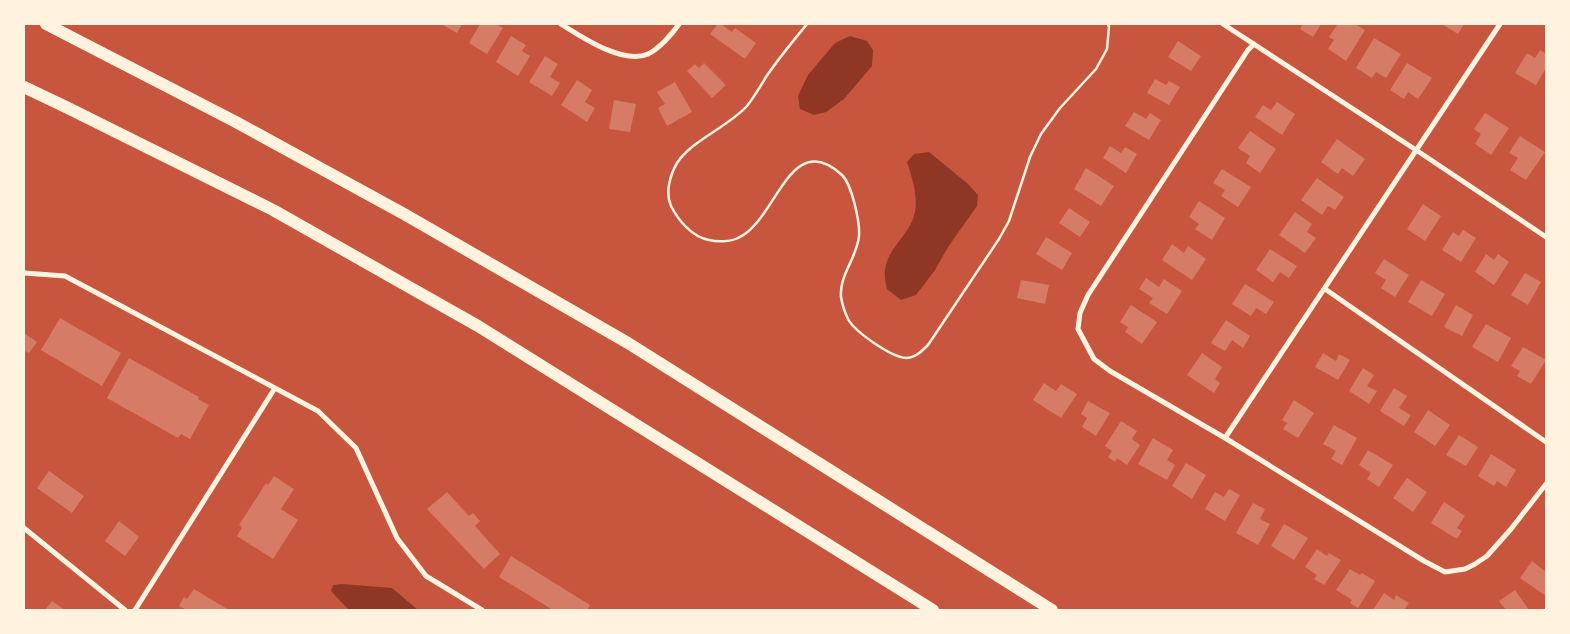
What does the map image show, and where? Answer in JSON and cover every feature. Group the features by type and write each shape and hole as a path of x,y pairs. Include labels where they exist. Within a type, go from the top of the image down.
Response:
{"highway":[{"path":"46,24 234,121 404,214 628,343 1052,610"},
{"path":"24,87 273,210 478,326 933,610"}],"street":[{"path":"562,24 608,50 622,55 636,56 649,53 672,34 679,24"},
{"path":"1223,24 1546,237"},
{"path":"1225,438 1500,24"},
{"path":"1254,44 1088,295 1080,313 1078,329 1094,359 1110,371 1225,438 1424,561 1445,572 1465,569 1487,556 1546,484"},
{"path":"24,273 65,276 318,411 356,448 397,538 426,576 482,610"},
{"path":"1325,289 1546,442"},
{"path":"135,610 276,388"},
{"path":"24,528 126,610"}],"path":[{"path":"807,24 767,76 748,105 735,117 690,149 678,162 670,179 668,199 676,216 703,239 717,242 738,238 753,228 792,172 803,163 814,161 830,166 844,178 854,203 859,234 853,260 843,279 841,297 848,319 867,339 888,352 906,358 918,355 928,345 1000,238 1012,213 1030,157 1041,134 1060,108 1096,69 1106,49 1108,24"}],"shaded area":[{"path":"850,36 867,41 873,50 872,66 844,99 826,112 814,115 800,109 798,96 808,75 835,43"},
{"path":"929,152 968,184 978,195 977,206 948,247 935,270 916,295 901,300 887,289 885,270 890,255 909,227 915,212 913,180 907,162 914,154"},
{"path":"333,585 392,588 418,610 349,610 331,591"}],"building":[{"path":"441,24 462,24 457,33"},
{"path":"480,24 496,24 503,28 487,54 469,43"},
{"path":"718,24 732,32 735,28 756,43 745,59 710,34"},
{"path":"1303,24 1321,24 1313,37 1300,29"},
{"path":"1338,24 1355,24 1365,30 1346,61 1328,49 1334,40 1329,37"},
{"path":"1442,24 1464,24 1458,34"},
{"path":"511,36 526,45 522,51 530,56 518,76 496,62"},
{"path":"1374,38 1401,54 1386,78 1376,72 1372,78 1356,68"},
{"path":"1178,41 1201,56 1191,71 1168,57"},
{"path":"1540,50 1546,54 1546,68 1536,85 1515,73 1527,53 1535,58"},
{"path":"545,56 558,64 550,77 560,83 552,96 529,82"},
{"path":"704,63 726,85 712,98 687,71 695,64 699,68"},
{"path":"1407,63 1432,78 1418,99 1408,92 1404,99 1390,90"},
{"path":"1155,79 1166,85 1169,81 1180,87 1169,105 1147,93"},
{"path":"577,80 592,90 585,102 595,108 587,122 561,105"},
{"path":"675,82 692,112 667,126 658,108 665,104 657,92"},
{"path":"614,100 636,104 630,132 609,129"},
{"path":"1277,102 1295,114 1282,135 1255,117 1263,105 1271,110"},
{"path":"1134,112 1146,119 1150,113 1161,120 1149,140 1125,126"},
{"path":"1485,113 1509,128 1491,155 1475,144 1481,134 1474,129"},
{"path":"1250,131 1276,149 1260,173 1246,163 1250,156 1238,148"},
{"path":"1520,136 1545,152 1526,180 1510,170 1518,158 1509,153"},
{"path":"1337,139 1365,159 1353,176 1342,168 1338,174 1321,162"},
{"path":"1110,146 1121,153 1125,147 1137,154 1126,173 1103,158"},
{"path":"1086,168 1114,186 1101,206 1074,189"},
{"path":"1222,169 1251,187 1238,207 1221,196 1225,190 1213,183"},
{"path":"1317,178 1344,197 1335,210 1328,206 1322,215 1301,200"},
{"path":"1199,201 1225,218 1212,240 1195,229 1199,224 1189,217"},
{"path":"1423,204 1441,216 1425,241 1407,229"},
{"path":"1069,208 1090,222 1080,237 1059,223"},
{"path":"1295,212 1312,224 1307,232 1316,238 1305,253 1279,235"},
{"path":"1463,230 1476,238 1461,262 1442,250 1453,232 1459,236"},
{"path":"1046,237 1072,253 1062,270 1036,254"},
{"path":"1172,244 1184,253 1188,246 1206,259 1192,280 1162,260"},
{"path":"1270,249 1297,266 1289,278 1280,272 1273,282 1256,270"},
{"path":"1486,254 1494,260 1498,254 1509,262 1494,285 1475,272"},
{"path":"1384,259 1409,275 1395,297 1381,288 1386,280 1375,273"},
{"path":"1525,273 1541,282 1528,305 1511,295"},
{"path":"1146,278 1159,287 1164,279 1182,291 1167,314 1149,303 1153,298 1139,289"},
{"path":"1021,280 1049,285 1045,304 1017,298"},
{"path":"1421,280 1445,294 1432,316 1408,302"},
{"path":"1245,284 1274,302 1266,314 1256,308 1251,316 1232,304"},
{"path":"1131,305 1157,322 1142,344 1125,332 1128,327 1120,322"},
{"path":"1456,305 1473,315 1462,336 1444,327"},
{"path":"60,318 121,353 102,386 41,350"},
{"path":"1226,320 1250,336 1243,348 1232,340 1225,351 1211,343"},
{"path":"1486,324 1511,338 1498,362 1472,347"},
{"path":"24,333 37,342 29,353 24,350"},
{"path":"1523,347 1546,360 1531,384 1517,376 1520,371 1511,366"},
{"path":"1202,353 1222,367 1215,379 1220,383 1214,393 1187,375"},
{"path":"1323,353 1336,361 1339,354 1350,360 1338,380 1315,367"},
{"path":"129,358 199,397 198,399 209,405 190,439 181,434 178,438 107,398"},
{"path":"1363,368 1374,375 1367,386 1377,391 1369,404 1349,391"},
{"path":"1044,383 1056,391 1061,384 1077,394 1061,418 1033,400"},
{"path":"1394,388 1407,396 1399,408 1411,415 1404,426 1380,411"},
{"path":"1294,400 1314,413 1298,438 1283,429 1287,423 1282,420"},
{"path":"1088,401 1110,413 1096,436 1082,427 1087,418 1081,414"},
{"path":"1428,410 1450,425 1435,446 1414,432"},
{"path":"1121,421 1137,431 1132,439 1140,445 1127,465 1117,458 1115,462 1108,457 1112,451 1105,446"},
{"path":"1334,425 1357,438 1342,465 1331,459 1336,451 1323,444"},
{"path":"1459,435 1478,447 1466,466 1446,455"},
{"path":"1153,438 1173,450 1167,460 1175,465 1167,480 1138,464"},
{"path":"1368,450 1393,465 1379,487 1367,479 1371,473 1359,465"},
{"path":"1491,454 1516,470 1506,487 1497,481 1494,486 1478,476"},
{"path":"1186,463 1206,475 1192,499 1172,486"},
{"path":"49,471 84,496 72,513 37,488"},
{"path":"274,476 294,489 281,509 298,520 273,559 237,536 242,527 239,525 266,483 268,485"},
{"path":"1407,478 1427,492 1413,512 1393,498"},
{"path":"1229,489 1240,495 1225,521 1205,509 1215,492 1224,497"},
{"path":"447,492 469,516 473,513 480,521 475,526 500,554 484,569 427,509"},
{"path":"1444,502 1465,516 1457,528 1462,531 1457,539 1431,523"},
{"path":"1253,503 1265,509 1260,519 1270,524 1258,545 1236,533"},
{"path":"119,521 139,537 125,556 105,541"},
{"path":"1284,524 1308,538 1294,560 1271,546"},
{"path":"1317,549 1327,556 1329,553 1341,560 1324,585 1314,579 1317,575 1305,567"},
{"path":"511,556 590,605 587,610 553,610 499,577"},
{"path":"1532,561 1546,572 1546,596 1520,578"},
{"path":"1350,569 1360,575 1362,573 1375,581 1358,608 1350,603 1352,600 1336,590"},
{"path":"194,589 229,610 187,610 179,606 184,597 187,599"},
{"path":"1515,590 1529,610 1506,610 1499,601"},
{"path":"1384,593 1394,600 1396,595 1409,603 1404,610 1373,610"},
{"path":"52,601 65,610 45,610"}]}
